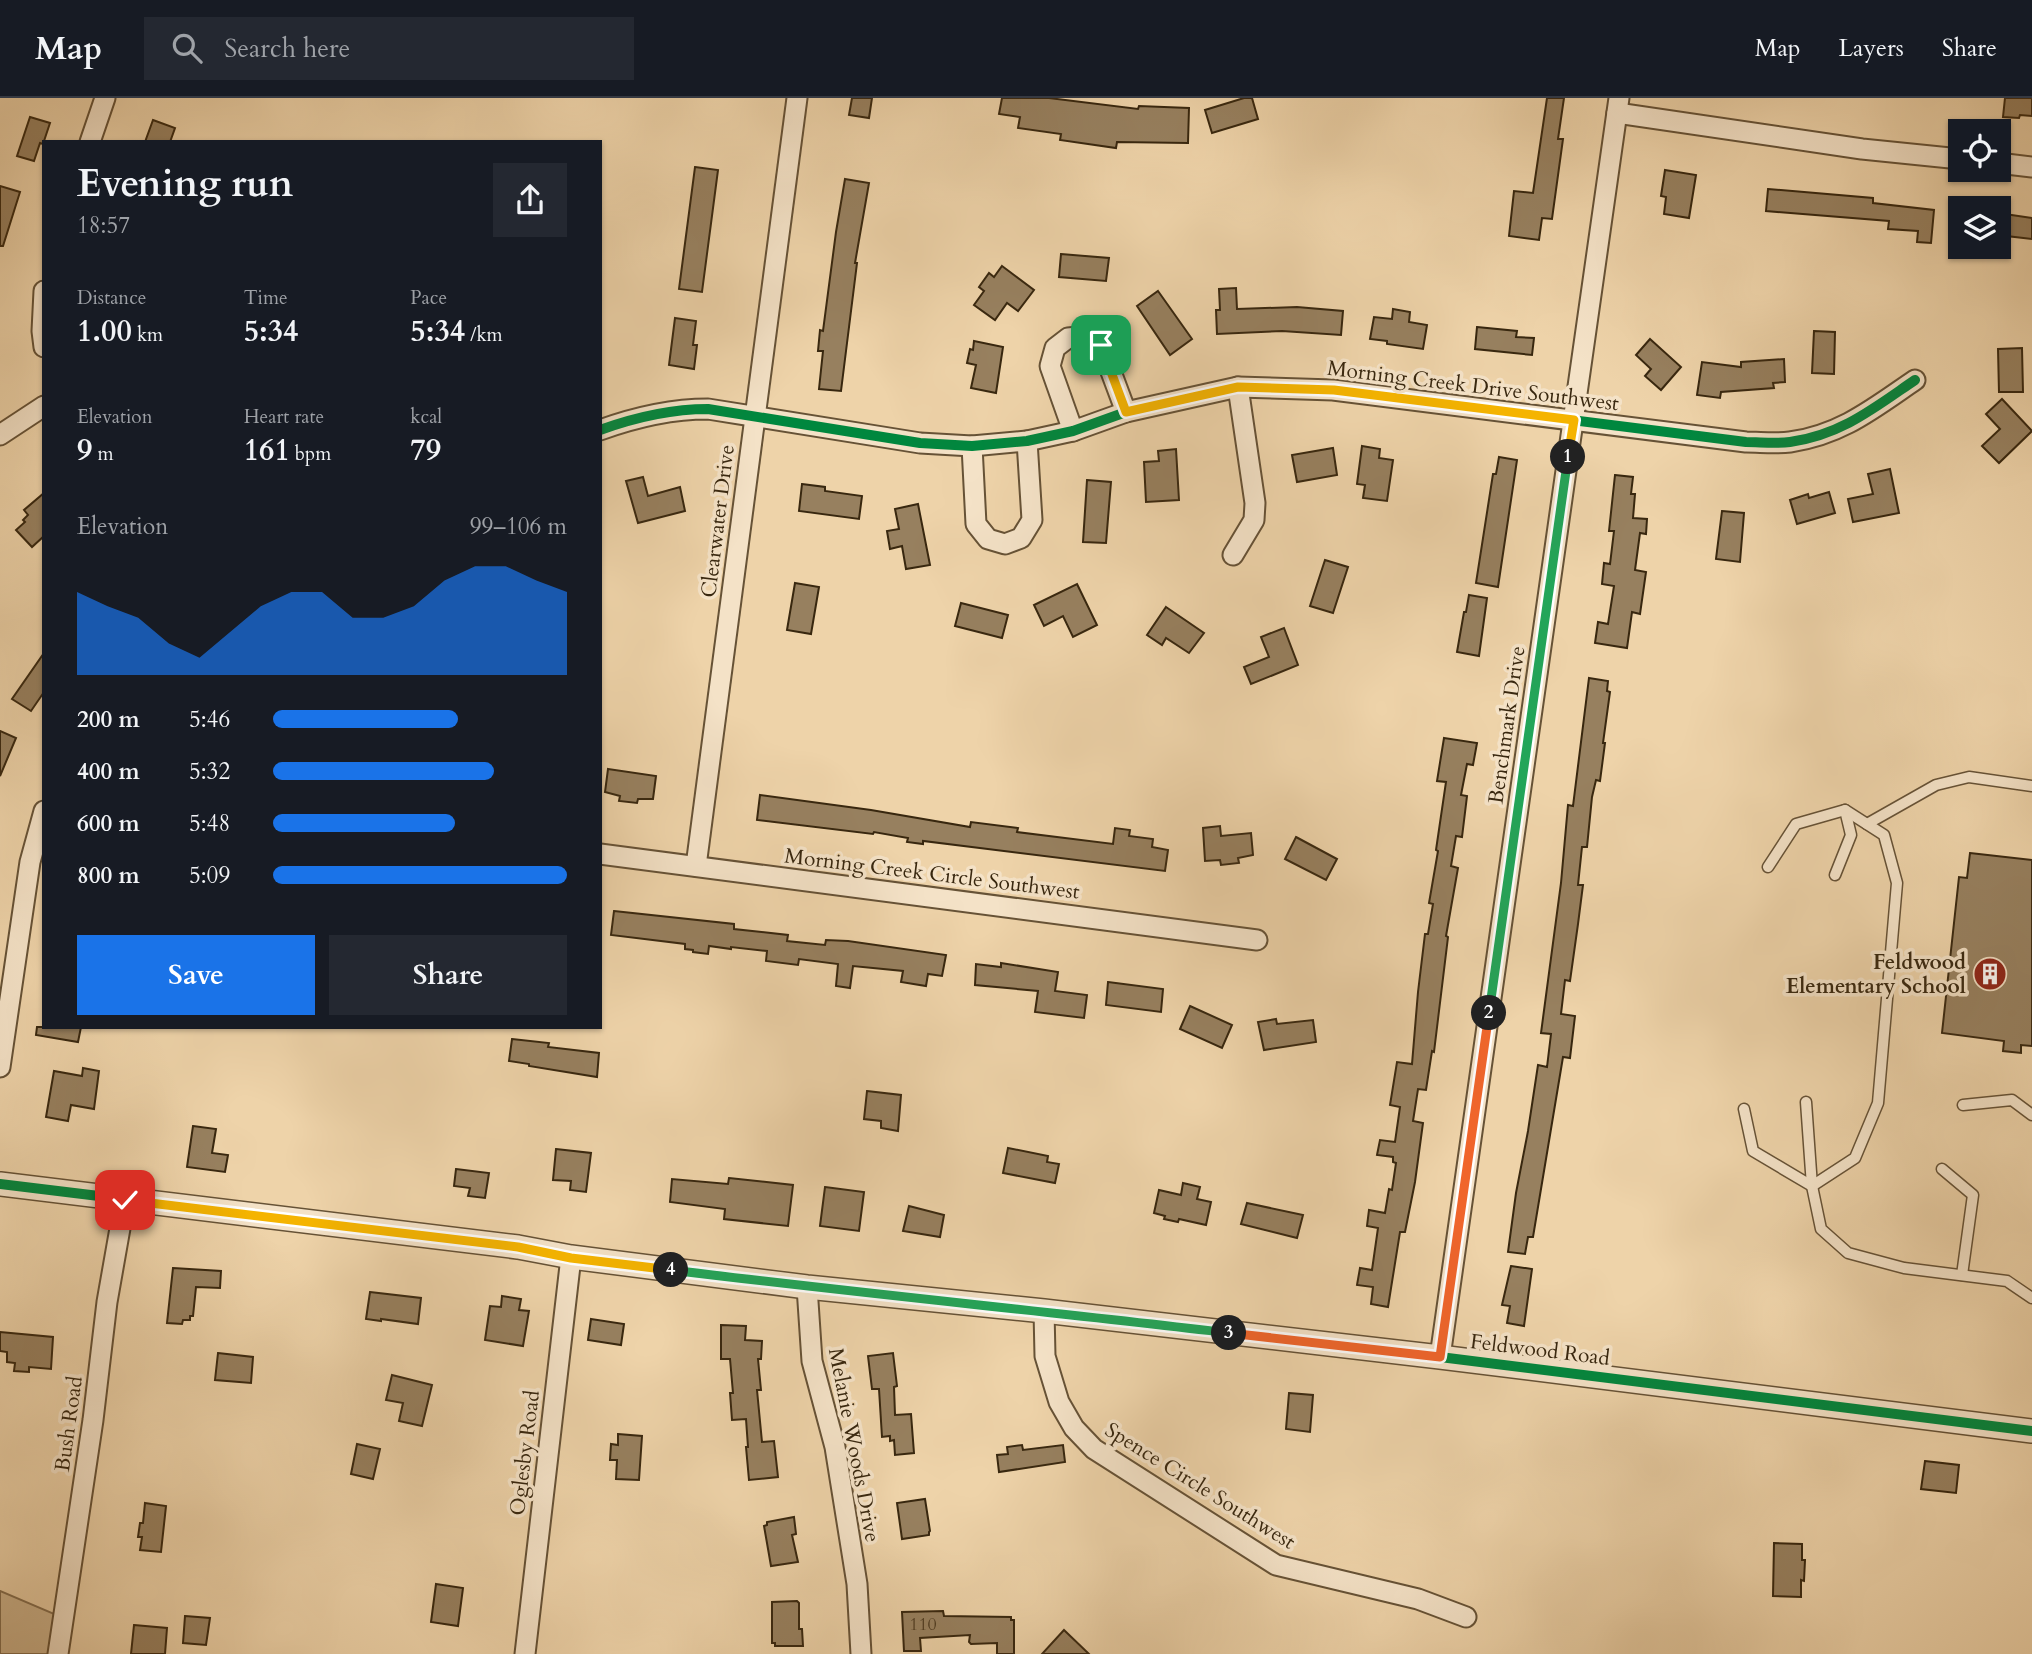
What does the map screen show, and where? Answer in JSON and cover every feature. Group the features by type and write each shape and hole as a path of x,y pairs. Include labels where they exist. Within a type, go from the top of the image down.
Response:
{"street":[{"path":"91,140 105,98"},
{"name":"Clearwater Drive","path":"696,866 797,98"},
{"path":"1618,106 1862,149 1948,158"},
{"name":"Benchmark Drive","path":"1440,1357 1618,106"},
{"path":"2011,165 2032,167"},
{"path":"1073,430 1050,366 1055,348 1068,338 1088,336 1101,345 1126,412"},
{"name":"Morning Creek Drive Southwest","path":"602,428 652,414 680,409 708,409 920,443 972,446 1027,441 1073,430 1126,412 1238,387 1334,390 1746,442 1788,442 1848,425 1915,380"},
{"path":"1233,555 1254,520 1255,503 1238,387"},
{"path":"0,435 42,407"},
{"path":"972,446 976,524 988,539 1004,544 1021,538 1032,520 1027,441"},
{"path":"0,1067 30,862 42,818"},
{"name":"Morning Creek Circle Southwest","path":"602,854 1257,940"},
{"name":"Feldwood Road","path":"0,1184 518,1247 571,1258 807,1287 1044,1311 1440,1357 2032,1431"},
{"name":"Bush Road","path":"58,1654 93,1420 107,1302 125,1200"},
{"name":"Oglesby Road","path":"525,1654 571,1258"},
{"name":"Melanie Woods Drive","path":"807,1287 812,1361 835,1447 857,1584 861,1654"},
{"name":"Spence Circle Southwest","path":"1044,1311 1045,1356 1059,1402 1074,1428 1094,1449 1276,1565 1418,1599 1466,1617"}],"lane":[{"path":"1867,824 1936,785 1969,777 2032,786"},
{"path":"1835,875 1851,835 1845,810"},
{"path":"1768,867 1796,824 1845,810 1884,835 1897,883 1878,1103 1855,1158 1812,1186"},
{"path":"1963,1105 2012,1100 2032,1115"},
{"path":"1807,1102 1812,1186 1821,1229 1848,1253 1904,1268 2007,1281 2032,1298"},
{"path":"1744,1109 1753,1151 1812,1186"},
{"path":"1942,1169 1973,1195 1962,1275"}],"shaded area":[{"path":"0,1591 59,1616 52,1654 0,1654"}],"building":[{"path":"852,98 872,98 869,118 849,115"},
{"path":"1002,98 1049,98 1138,109 1139,106 1189,108 1188,143 1117,142 1116,148 1060,140 1061,134 1018,128 1020,117 999,114"},
{"path":"1252,98 1258,119 1212,133 1205,110"},
{"path":"1547,98 1564,98 1558,139 1563,139 1552,219 1542,218 1539,240 1509,236 1514,191 1533,193"},
{"path":"2005,98 2032,98 2032,116 2003,117"},
{"path":"30,117 50,123 34,161 17,156"},
{"path":"153,120 175,128 171,140 146,140"},
{"path":"695,167 718,170 702,292 679,289"},
{"path":"1665,170 1696,175 1689,218 1664,214 1666,197 1661,196"},
{"path":"845,179 869,183 855,263 841,391 819,389 823,351 818,351"},
{"path":"0,186 20,192 3,246 0,246"},
{"path":"1768,189 1873,198 1873,203 1934,210 1931,243 1917,242 1918,231 1888,229 1889,221 1766,211"},
{"path":"2011,215 2032,218 2032,239 2011,237"},
{"path":"1061,254 1109,258 1106,281 1059,277"},
{"path":"1002,266 1034,290 1018,311 1007,303 995,320 974,305 984,291 979,287 989,273 994,277"},
{"path":"1236,288 1237,309 1297,307 1343,311 1341,335 1282,331 1217,334 1219,289"},
{"path":"1158,291 1192,339 1170,355 1137,306"},
{"path":"1393,309 1410,312 1409,322 1427,325 1423,349 1370,339 1374,317 1392,319"},
{"path":"675,318 696,321 694,369 669,365"},
{"path":"1477,327 1517,331 1516,337 1534,338 1532,355 1475,349"},
{"path":"1814,331 1835,332 1834,374 1812,373"},
{"path":"1650,339 1681,367 1661,390 1645,376 1651,369 1636,355"},
{"path":"974,341 1003,347 996,393 971,388 976,365 967,363"},
{"path":"2022,348 2023,392 1999,392 1998,349"},
{"path":"1784,359 1785,382 1773,383 1774,388 1721,392 1720,398 1697,395 1702,362 1741,367 1741,362"},
{"path":"2002,399 2032,431 1999,463 1982,446 2000,429 1986,414"},
{"path":"1362,446 1380,449 1379,458 1393,460 1387,501 1363,498 1365,485 1357,484"},
{"path":"1333,448 1337,475 1297,482 1292,455"},
{"path":"1176,449 1179,500 1146,502 1144,462 1159,461 1158,451"},
{"path":"1499,457 1517,460 1498,587 1476,583 1493,474 1496,474"},
{"path":"1890,469 1899,513 1853,522 1848,499 1873,494 1868,474"},
{"path":"1615,475 1633,477 1633,518 1647,519 1646,534 1640,533 1635,570 1646,572 1640,614 1632,612 1627,648 1595,643 1598,622 1608,624 1614,586 1602,584 1604,563 1610,564 1614,531 1609,531"},
{"path":"643,477 648,496 680,487 685,511 638,523 626,481"},
{"path":"1087,480 1111,482 1106,543 1083,542"},
{"path":"802,484 825,487 825,491 862,496 859,519 799,511"},
{"path":"1829,492 1835,513 1797,524 1790,500 1808,494 1809,498"},
{"path":"42,495 42,538 32,547 16,530 28,515 24,510"},
{"path":"918,504 930,565 906,569 902,546 890,549 887,531 899,529 895,509"},
{"path":"1722,511 1744,513 1740,562 1716,559"},
{"path":"1325,560 1348,567 1333,613 1310,606"},
{"path":"795,583 819,587 811,634 787,630"},
{"path":"1077,584 1097,625 1073,637 1063,616 1044,626 1034,605"},
{"path":"1469,595 1487,598 1479,656 1457,652"},
{"path":"961,603 1008,615 1002,638 955,626"},
{"path":"1166,607 1204,633 1189,653 1166,638 1162,645 1147,635"},
{"path":"1284,628 1298,665 1251,684 1244,667 1269,657 1261,637"},
{"path":"42,656 42,695 31,711 12,699"},
{"path":"1589,678 1608,681 1607,691 1610,692 1600,781 1596,780 1592,797 1587,847 1582,847 1578,885 1583,885 1570,981 1565,980 1561,1014 1575,1016 1570,1058 1563,1057 1533,1237 1528,1237 1525,1254 1508,1252 1538,1065 1547,1067 1551,1034 1541,1033 1561,883 1568,805 1573,806"},
{"path":"0,731 16,738 0,776"},
{"path":"1444,738 1477,743 1473,765 1467,764 1461,795 1467,796 1462,837 1456,836 1451,866 1458,868 1446,936 1434,1052 1432,1051 1426,1090 1418,1089 1413,1121 1423,1123 1415,1182 1405,1232 1400,1232 1388,1307 1371,1304 1373,1287 1357,1285 1360,1268 1372,1270 1378,1228 1367,1226 1369,1210 1385,1213 1389,1189 1392,1190 1396,1163 1393,1162 1393,1157 1377,1155 1380,1140 1395,1142 1400,1107 1390,1105 1397,1062 1412,1064 1418,992 1425,934 1428,934 1433,904 1429,903 1446,782 1437,781"},
{"path":"608,769 656,776 653,799 638,799 637,803 619,801 620,796 605,792"},
{"path":"760,795 970,827 971,822 1018,828 1017,832 1113,844 1115,828 1130,830 1129,836 1153,839 1152,847 1168,850 1165,871 923,841 923,844 907,842 908,838 874,832 757,820"},
{"path":"1220,826 1221,836 1251,833 1253,855 1238,858 1239,863 1221,865 1220,860 1205,861 1203,828"},
{"path":"1296,837 1337,859 1326,880 1285,859"},
{"name":"Feldwood Elementary School","path":"1970,853 2032,860 2032,1046 2021,1045 2021,1053 2003,1051 2004,1041 1942,1033 1959,877 1967,878"},
{"path":"614,911 734,924 734,929 788,935 787,941 825,945 826,940 848,941 946,955 942,976 928,974 926,986 901,982 903,971 853,966 850,988 836,986 838,964 799,959 798,965 766,961 767,951 731,947 709,946 708,954 685,949 685,944 611,935"},
{"path":"1001,963 1058,972 1055,991 1087,995 1084,1018 1035,1012 1038,991 975,985 976,964 1001,967"},
{"path":"1108,982 1163,989 1161,1012 1106,1005"},
{"path":"1190,1006 1232,1025 1222,1048 1180,1029"},
{"path":"1276,1019 1277,1024 1313,1020 1316,1042 1264,1050 1258,1022"},
{"path":"37,1027 81,1029 78,1042 36,1035"},
{"path":"512,1039 549,1043 548,1047 599,1053 597,1077 509,1061"},
{"path":"83,1068 99,1071 94,1109 71,1105 68,1121 46,1117 54,1071 82,1076"},
{"path":"867,1091 901,1095 898,1131 881,1128 881,1121 864,1119"},
{"path":"193,1126 216,1129 212,1153 228,1155 225,1172 187,1167"},
{"path":"1008,1148 1048,1156 1047,1162 1059,1164 1055,1183 1003,1173"},
{"path":"556,1149 591,1153 586,1192 570,1190 571,1181 553,1180"},
{"path":"456,1169 489,1173 485,1198 468,1196 470,1188 454,1186"},
{"path":"729,1178 793,1185 788,1226 724,1219 725,1209 670,1202 672,1179 728,1184"},
{"path":"1183,1183 1200,1187 1197,1199 1211,1202 1206,1225 1179,1219 1178,1222 1164,1219 1165,1216 1154,1213 1159,1190 1181,1195"},
{"path":"825,1187 864,1192 859,1231 820,1226"},
{"path":"1247,1203 1303,1215 1297,1238 1241,1224"},
{"path":"909,1206 944,1215 940,1237 903,1231"},
{"path":"1511,1266 1532,1269 1524,1326 1507,1323 1510,1306 1502,1305"},
{"path":"173,1268 221,1271 220,1288 196,1287 193,1316 190,1316 190,1320 183,1320 182,1324 167,1323"},
{"path":"370,1292 421,1298 418,1324 366,1319"},
{"path":"502,1296 521,1299 519,1310 529,1311 523,1346 485,1340 490,1306 501,1307"},
{"path":"591,1319 624,1324 621,1345 588,1340"},
{"path":"721,1325 746,1326 745,1340 762,1341 761,1359 758,1359 761,1390 757,1390 762,1442 774,1441 778,1477 749,1480 746,1419 732,1420 730,1359 721,1359"},
{"path":"0,1332 53,1337 51,1369 29,1367 29,1372 14,1371 15,1363 7,1362 7,1352 0,1351"},
{"path":"218,1353 253,1357 251,1383 215,1380"},
{"path":"893,1353 897,1386 894,1387 895,1415 911,1414 914,1453 895,1455 894,1440 890,1441 890,1436 882,1437 879,1389 872,1389 868,1356"},
{"path":"392,1375 432,1385 422,1426 399,1421 403,1403 386,1400"},
{"path":"1289,1393 1313,1395 1310,1432 1286,1429"},
{"path":"618,1434 642,1436 639,1480 616,1479 617,1460 610,1460 611,1444 618,1445"},
{"path":"357,1444 380,1449 373,1479 351,1474"},
{"path":"1022,1445 1023,1450 1063,1445 1065,1462 999,1472 997,1455 1008,1454 1007,1447"},
{"path":"1925,1461 1959,1465 1956,1493 1921,1489"},
{"path":"925,1499 929,1535 902,1539 897,1503"},
{"path":"145,1503 166,1506 161,1552 140,1550 142,1537 138,1537"},
{"path":"794,1517 796,1534 792,1535 798,1562 771,1566 764,1526 767,1522"},
{"path":"1774,1543 1802,1544 1802,1560 1805,1560 1801,1597 1773,1596"},
{"path":"436,1584 463,1588 458,1626 431,1622"},
{"path":"797,1601 803,1646 775,1646 775,1643 772,1643 772,1602"},
{"path":"943,1611 944,1616 1011,1617 1011,1620 1014,1620 1014,1654 997,1654 997,1643 971,1644 970,1635 920,1638 921,1651 904,1651 902,1612"},
{"path":"185,1616 210,1618 206,1645 183,1643"},
{"path":"134,1625 167,1628 165,1654 131,1654"},
{"path":"1064,1630 1089,1654 1042,1654"}],"cycle path":[{"path":"602,429 653,415 708,409 920,443 972,446 1027,441 1073,431 1126,412 1238,387 1333,390 1746,442 1779,443 1808,438 1841,427 1915,380"},
{"path":"0,1184 518,1247 571,1257 807,1287 1044,1311 1440,1357 2032,1431"}],"place":[{"name":"Feldwood Elementary School","path":"1990,974"}],"route":[{"path":"125,1200 518,1247 571,1258 807,1287 1044,1311 1440,1357 1574,420 1334,390 1238,387 1126,412 1101,345"}]}
